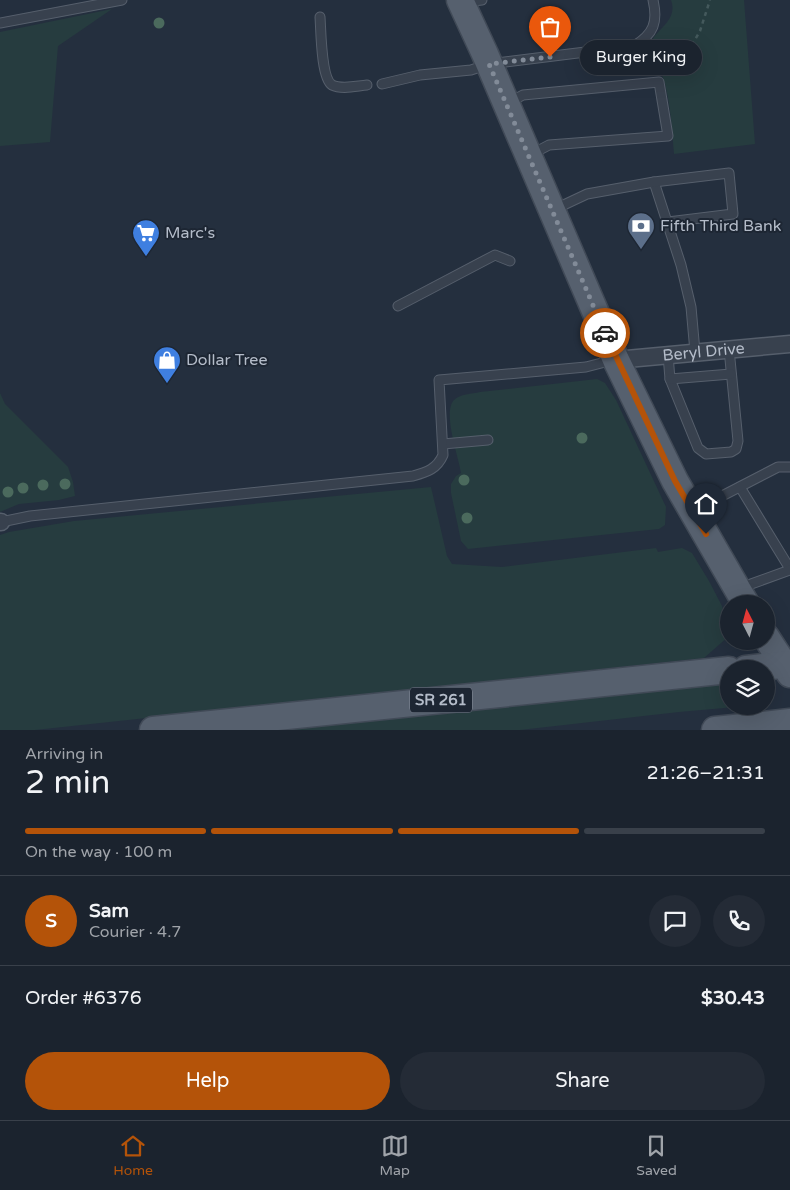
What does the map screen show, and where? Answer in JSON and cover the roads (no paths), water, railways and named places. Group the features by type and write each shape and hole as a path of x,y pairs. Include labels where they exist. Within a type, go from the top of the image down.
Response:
{"main road":[{"path":"467,1 505,104 616,360 675,481 741,595"},
{"path":"775,650 788,668"},
{"path":"775,668 788,668"},
{"name":"SR 261","path":"153,730 720,671"},
{"path":"714,730 790,722"}],"street":[{"name":"Beryl Drive","path":"616,360 790,344"}],"lane":[{"path":"0,23 122,0"},
{"path":"382,84 420,75 470,70 489,64 634,46 646,38 655,22 656,14 653,0"},
{"path":"320,17 324,65 326,77 330,84 336,87 347,88 367,85"},
{"path":"505,104 522,95 659,82 668,136 549,145 528,156"},
{"path":"551,211 587,194 654,182 729,173 733,214 668,222"},
{"path":"654,182 681,264 691,307 695,352"},
{"path":"398,306 495,254 510,261"},
{"path":"668,355 670,379 698,448 706,454 731,452 736,449 738,441 729,349"},
{"path":"0,522 30,516 413,476 428,472 439,465 443,455 439,380 586,366 616,360"},
{"path":"670,379 731,374"},
{"path":"443,444 488,440"},
{"path":"693,511 778,467 790,467"},
{"path":"740,487 790,569 744,595"}],"place":[{"name":"Burger King","path":"550,57"},
{"name":"Fifth Third Bank","path":"641,250"},
{"name":"Marc's","path":"146,257"},
{"name":"Dollar Tree","path":"167,384"}]}
